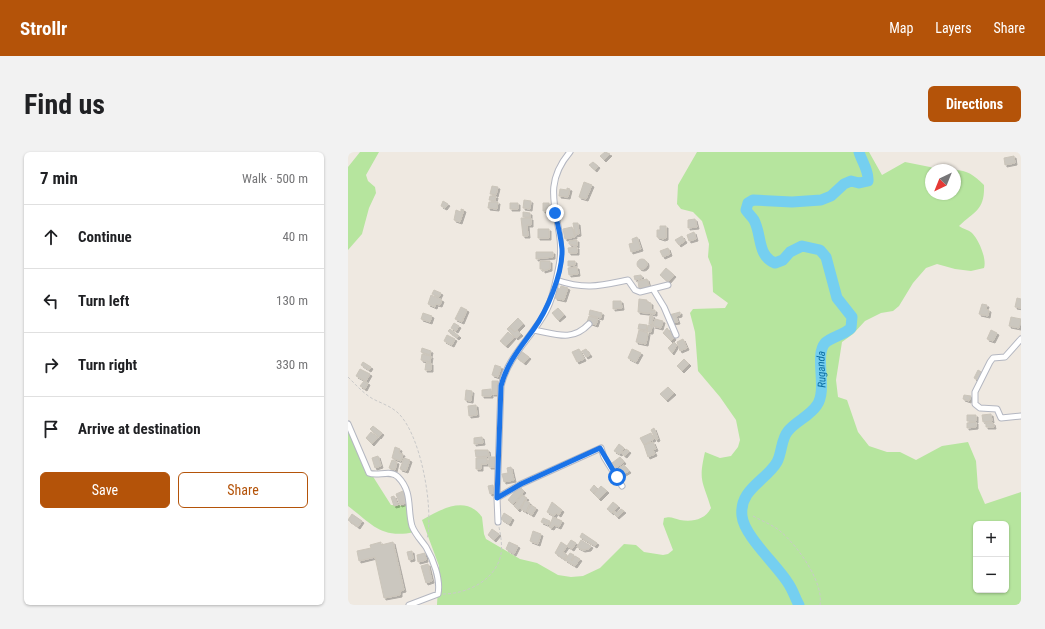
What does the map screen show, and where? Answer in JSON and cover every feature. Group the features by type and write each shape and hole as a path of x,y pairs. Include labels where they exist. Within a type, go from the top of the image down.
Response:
{"street":[{"path":"498,522 497,498 501,386 507,367 546,311 556,280 562,250 552,190 556,174 570,152"},
{"path":"556,280 576,286 594,287 628,280 635,290 640,292 668,285"},
{"path":"653,289 664,307 676,335"},
{"path":"534,330 566,335 577,335 589,324"},
{"path":"1021,339 1005,357 993,358 990,362 975,392 975,404 980,408 997,409 1001,418 1021,416"},
{"path":"348,424 369,473 372,475 393,474 398,476 410,500 412,527 425,545 436,573 440,586 438,594 408,605"},
{"path":"497,498 521,484 600,448 622,486"}],"path":[{"path":"348,377 362,392 397,412 408,424 414,438 429,500 425,545"},
{"path":"753,516 780,531 797,549 812,571 821,600 820,605"},
{"path":"438,594 456,594 467,591 479,583 492,571 500,560 501,551 498,522"}],"green space":[{"path":"360,152 379,152 366,175 368,181 375,187 376,193 369,208 362,234 348,250 348,167"},
{"path":"697,152 869,152 882,175 905,162 925,166 925,200 961,200 961,170 969,173 984,185 983,200 981,205 959,226 971,232 975,236 982,250 985,264 984,268 971,271 955,269 937,264 926,268 913,283 899,306 893,311 881,313 865,321 853,334 842,342 836,380 838,397 847,400 858,432 869,446 887,452 900,452 916,460 942,446 968,442 976,461 978,488 985,504 1021,492 1021,605 437,605 439,566 422,520 445,508 461,505 476,510 482,517 486,539 520,559 537,563 558,575 571,577 583,576 600,568 624,544 636,545 644,552 663,555 668,554 673,550 663,524 664,518 670,517 680,520 694,520 702,518 711,508 702,481 705,452 720,458 731,456 738,447 740,440 736,420 720,397 698,371 695,332 690,313 693,309 725,308 728,303 713,292 712,267 708,257 709,244 702,221 693,212 681,209 677,204 678,185"},
{"path":"348,432 352,432 372,475 391,505 411,506 415,532 394,534 385,532 378,529 348,506"}],"building":[{"path":"605,152 610,154 604,160 600,156"},
{"path":"1014,156 1015,163 1005,165 1004,158"},
{"path":"593,162 598,166 595,170 589,165"},
{"path":"584,182 592,185 586,199 579,197"},
{"path":"492,186 498,187 496,195 490,194"},
{"path":"567,188 570,189 568,197 559,196 560,189 567,190"},
{"path":"490,196 496,196 495,201 489,200"},
{"path":"524,200 531,201 530,209 523,208"},
{"path":"443,201 448,204 445,208 441,206"},
{"path":"489,202 498,202 497,209 488,208"},
{"path":"510,203 518,203 518,209 510,209"},
{"path":"543,203 549,203 549,211 543,211"},
{"path":"461,209 464,210 460,222 454,220 456,210 461,212"},
{"path":"523,212 530,213 530,217 523,217"},
{"path":"521,218 531,218 531,225 527,225 528,236 523,236"},
{"path":"695,219 697,227 688,228 688,220"},
{"path":"573,223 578,223 579,234 575,235"},
{"path":"660,226 666,226 666,238 663,239 657,237 657,230 660,230"},
{"path":"572,227 575,237 565,239 563,229"},
{"path":"538,229 549,229 549,238 538,238"},
{"path":"694,232 696,239 689,241 687,235"},
{"path":"682,236 685,241 679,245 675,240"},
{"path":"637,237 641,249 631,252 629,244 633,243 632,239"},
{"path":"577,240 577,246 569,244 569,241"},
{"path":"577,247 577,253 569,253 568,248"},
{"path":"668,248 670,254 663,257 660,251"},
{"path":"536,252 553,252 553,257 536,259"},
{"path":"640,259 644,259 647,264 644,269 640,269 637,266 637,262"},
{"path":"540,261 550,261 550,269 543,271 543,269 540,269"},
{"path":"568,261 575,261 575,265 568,266"},
{"path":"577,267 578,274 569,275 568,268"},
{"path":"666,268 674,275 668,282 660,275"},
{"path":"641,275 642,278 635,280 634,276"},
{"path":"647,279 649,286 647,288 639,288 638,281"},
{"path":"561,286 568,288 564,300 555,298 558,288 560,289"},
{"path":"434,290 441,293 439,297 432,294"},
{"path":"431,295 442,300 440,305 436,304 435,307 428,304"},
{"path":"1017,298 1021,299 1021,308 1015,307"},
{"path":"639,299 647,300 647,302 651,303 651,310 655,310 655,314 638,312"},
{"path":"613,301 621,301 622,308 613,309"},
{"path":"982,304 987,305 986,309 989,310 988,316 979,314"},
{"path":"461,307 467,310 462,322 455,319"},
{"path":"558,308 564,315 558,320 552,313"},
{"path":"590,310 602,313 601,318 589,315"},
{"path":"680,312 680,315 676,316 678,322 671,323 669,315"},
{"path":"423,313 432,316 430,322 421,319"},
{"path":"650,315 653,316 652,325 649,324"},
{"path":"589,316 598,319 596,325 587,322"},
{"path":"1011,317 1021,319 1019,328 1009,326"},
{"path":"518,318 523,324 515,332 509,327"},
{"path":"655,319 663,321 661,328 653,326"},
{"path":"454,323 459,326 456,331 451,328"},
{"path":"639,324 647,325 646,330 638,329"},
{"path":"648,325 652,326 651,332 647,332"},
{"path":"509,327 515,332 517,330 521,334 516,338 507,329"},
{"path":"667,328 674,338 671,341 663,333"},
{"path":"450,329 459,336 457,338 448,331"},
{"path":"639,330 648,333 646,344 636,342"},
{"path":"991,330 997,333 993,341 987,339"},
{"path":"508,332 514,337 506,346 500,341"},
{"path":"447,335 455,339 452,345 444,341"},
{"path":"683,339 687,348 680,351 677,342"},
{"path":"674,342 677,345 672,353 668,348"},
{"path":"422,348 431,351 430,355 421,352"},
{"path":"579,349 584,359 577,362 572,352"},
{"path":"586,349 590,355 586,357 582,351"},
{"path":"632,349 641,353 636,362 628,358"},
{"path":"521,351 529,357 524,363 516,357"},
{"path":"422,354 431,356 430,362 421,360"},
{"path":"684,359 689,364 682,371 677,366"},
{"path":"363,362 371,367 369,370 361,365"},
{"path":"426,363 431,363 431,370 425,370"},
{"path":"495,365 501,367 498,377 492,375"},
{"path":"360,369 370,374 366,381 356,376"},
{"path":"978,370 983,373 979,381 974,378"},
{"path":"364,381 368,383 365,389 360,386"},
{"path":"492,381 498,381 499,394 492,394"},
{"path":"668,387 674,393 666,400 660,394"},
{"path":"491,389 491,396 482,396 482,390"},
{"path":"466,390 472,391 471,401 465,400"},
{"path":"964,395 971,396 969,401 963,399"},
{"path":"476,405 477,415 469,416 468,406"},
{"path":"991,414 992,421 983,422 982,415"},
{"path":"967,415 976,415 976,421 967,421"},
{"path":"976,422 976,427 967,428 967,423"},
{"path":"986,423 993,423 994,427 986,427"},
{"path":"373,426 382,433 379,437 370,429"},
{"path":"654,428 658,439 656,440 651,430"},
{"path":"371,432 378,437 372,444 366,438"},
{"path":"651,433 654,439 644,445 640,438"},
{"path":"482,437 483,443 474,444 474,438"},
{"path":"653,442 656,449 653,450 655,454 648,457 644,445"},
{"path":"619,444 624,448 620,454 614,451"},
{"path":"395,447 400,449 399,453 403,454 401,461 392,458"},
{"path":"626,449 629,451 625,456 622,454"},
{"path":"475,450 488,450 489,456 476,457"},
{"path":"378,456 381,466 375,468 372,458"},
{"path":"489,457 495,457 495,467 489,467"},
{"path":"620,457 624,462 616,468 612,463"},
{"path":"404,458 410,460 406,471 400,469"},
{"path":"476,458 487,458 487,464 481,464 481,469 476,469"},
{"path":"392,460 397,462 395,470 389,468"},
{"path":"624,465 629,471 619,477 615,471"},
{"path":"511,467 514,480 504,482 502,474 508,473 507,468"},
{"path":"493,485 494,493 490,494 488,486"},
{"path":"594,485 597,488 593,493 590,490"},
{"path":"519,486 524,491 513,504 508,500"},
{"path":"601,486 607,491 599,499 594,494"},
{"path":"403,491 408,502 400,505 396,494"},
{"path":"522,495 527,498 518,510 514,506"},
{"path":"394,496 398,505 394,506 391,497"},
{"path":"525,500 530,503 526,512 521,509"},
{"path":"552,502 562,510 559,515 556,513 554,516 547,512"},
{"path":"613,502 618,506 612,513 607,509"},
{"path":"531,505 536,508 532,515 527,512"},
{"path":"621,509 624,511 617,517 613,513 615,511 617,513"},
{"path":"504,513 512,518 509,524 501,519"},
{"path":"352,514 362,521 358,527 348,520"},
{"path":"553,517 562,521 559,527 554,525 552,528 549,527"},
{"path":"543,518 550,521 548,525 541,522"},
{"path":"492,529 499,534 494,540 488,535"},
{"path":"533,531 541,534 538,544 530,541"},
{"path":"582,533 597,543 595,546 580,537"},
{"path":"571,540 576,543 572,549 567,546"},
{"path":"581,540 591,546 589,549 583,550 577,547"},
{"path":"381,542 381,545 393,542 404,590 400,591 400,595 384,598 375,557 359,561 357,551 371,548 370,545"},
{"path":"509,542 518,546 514,554 506,549"},
{"path":"561,542 567,546 563,552 567,555 564,559 555,553"},
{"path":"412,551 413,559 409,560 407,552"},
{"path":"425,553 426,560 418,562 417,555"},
{"path":"570,553 574,555 571,560 572,561 575,556 580,559 575,566 565,560"},
{"path":"428,564 432,581 426,583 421,566"}],"waterway":[{"name":"Ruganda","path":"799,605 788,583 748,532 742,516 742,507 749,492 777,462 784,438 788,431 811,412 817,405 821,390 822,349 825,343 851,328 852,317 837,298 826,257 820,250 802,246 790,252 783,260 775,263 769,260 763,250 754,220 746,210 748,203 753,200 792,202 821,200 831,196 844,184 851,181 859,183 868,181 866,170 859,152"}],"route":[{"path":"555,213 562,250 556,280 542,319 507,367 501,386 497,498 521,484 600,448 617,477"}]}
